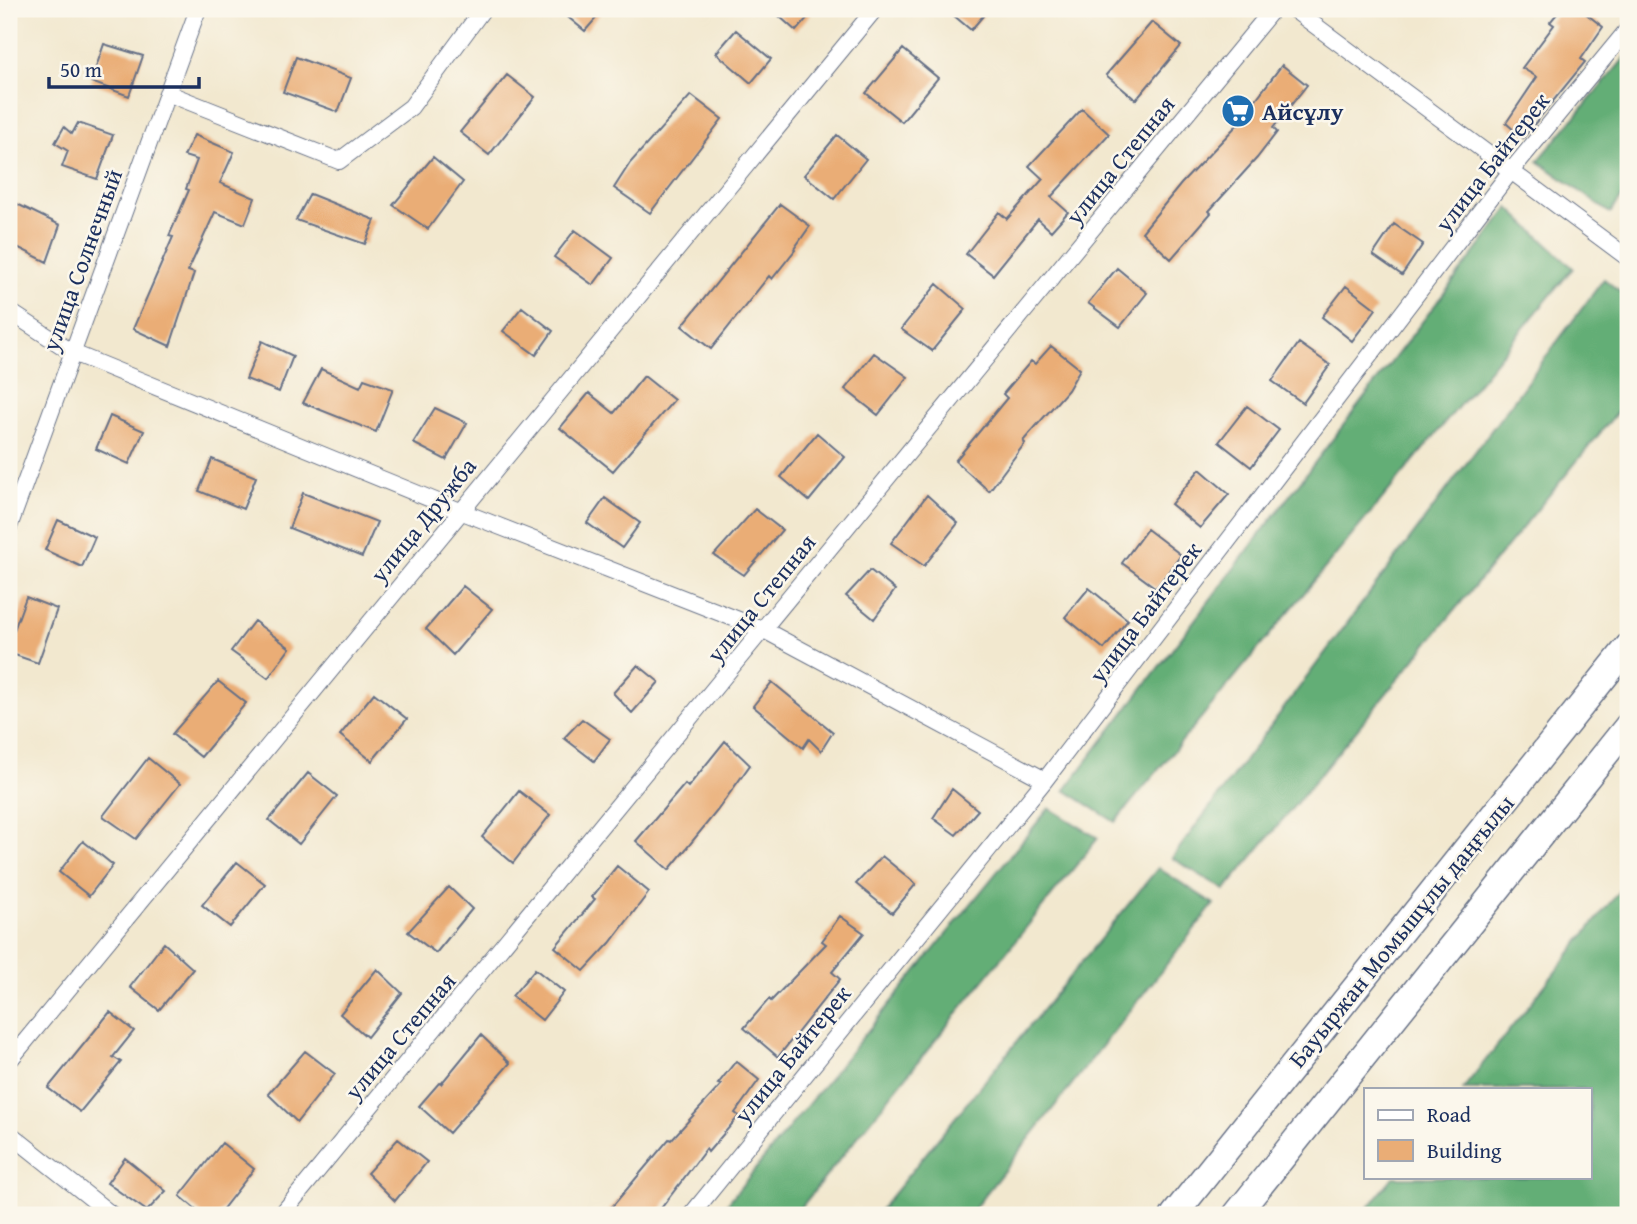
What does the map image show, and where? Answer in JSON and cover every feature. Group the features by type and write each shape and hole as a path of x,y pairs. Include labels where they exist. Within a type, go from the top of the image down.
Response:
{"main road":[{"name":"Бауыржан Момышұлы даңғылы","path":"1174,1215 1628,647"},
{"name":"Бауыржан Момышұлы даңғылы","path":"1236,1215 1628,726"}],"street":[{"name":"улица Солнечный","path":"9,527 198,9"},
{"path":"167,93 339,161 411,107 483,9"},
{"name":"улица Дружба","path":"9,1061 875,9"},
{"name":"улица Степная","path":"281,1215 1273,9"},
{"path":"1293,9 1628,258"},
{"name":"улица Байтерек","path":"691,1215 1045,780 1511,171 1628,29"},
{"path":"9,312 73,353 460,511 764,630 1045,780"},
{"path":"9,1133 112,1215"}],"green space":[{"path":"1628,54 1628,189 1610,213 1538,161"},
{"path":"1509,208 1573,268 1115,822 1065,790"},
{"path":"1604,279 1628,298 1628,399 1225,890 1172,858"},
{"path":"1049,808 1098,838 795,1215 718,1215"},
{"path":"1158,868 1214,904 969,1215 876,1215"},
{"path":"1628,880 1626,1215 1363,1215 1392,1178 1592,1178 1592,1088 1464,1088"}],"building":[{"path":"558,9 604,9 585,31"},
{"path":"771,9 815,9 796,31"},
{"path":"946,9 989,9 971,30"},
{"path":"1561,9 1580,9 1603,27 1581,59 1585,62 1523,138 1506,123 1537,77 1522,68 1554,25 1550,22"},
{"path":"1152,22 1181,46 1136,100 1106,75"},
{"path":"736,30 771,59 751,83 716,53"},
{"path":"104,44 143,56 129,96 91,82"},
{"path":"903,49 938,78 902,122 866,93"},
{"path":"296,57 351,78 338,112 283,92"},
{"path":"1282,65 1307,85 1273,128 1277,132 1257,158 1209,211 1211,213 1171,259 1142,232 1181,184 1238,124 1225,113 1239,97 1250,107"},
{"path":"507,75 535,97 489,155 460,132"},
{"path":"691,95 722,119 650,213 614,188 630,163"},
{"path":"1082,109 1109,134 1051,197 1068,212 1051,231 1038,219 993,275 966,254 999,212 1007,219 1043,179 1029,166"},
{"path":"78,123 113,135 97,179 62,167 68,151 55,143 64,127 72,134"},
{"path":"194,135 234,152 220,183 255,198 245,224 215,212 188,271 194,273 170,346 133,329 173,237 169,236 189,190 186,189 197,160 184,156"},
{"path":"837,135 866,159 834,199 804,175"},
{"path":"433,157 463,182 428,229 393,205"},
{"path":"310,194 375,220 365,244 296,220"},
{"path":"9,200 60,225 47,262 9,243"},
{"path":"780,204 810,226 772,279 769,276 711,349 682,326"},
{"path":"1394,224 1423,244 1402,275 1373,255"},
{"path":"575,230 613,258 593,285 554,257"},
{"path":"1117,268 1147,293 1120,327 1088,303"},
{"path":"937,284 966,309 932,351 901,329"},
{"path":"1346,286 1376,309 1352,341 1322,317"},
{"path":"522,307 553,331 536,355 503,331"},
{"path":"262,341 293,356 279,392 246,379"},
{"path":"1299,343 1330,365 1303,403 1272,381"},
{"path":"1051,346 1080,369 1068,390 1023,441 1025,443 989,491 955,461 1007,398 1003,394 1031,361 1035,364"},
{"path":"874,353 908,377 878,415 845,389"},
{"path":"321,369 360,387 364,379 393,389 376,432 303,403"},
{"path":"644,376 674,400 613,471 560,428 589,393 614,413"},
{"path":"1247,406 1279,430 1251,467 1219,442"},
{"path":"435,408 467,423 446,460 413,443"},
{"path":"110,416 144,431 129,464 96,449"},
{"path":"817,433 845,457 809,501 781,477"},
{"path":"212,459 256,477 243,509 199,491"},
{"path":"1200,469 1229,494 1200,528 1171,504"},
{"path":"303,493 377,522 362,557 289,528"},
{"path":"927,495 958,523 924,566 891,543"},
{"path":"605,498 640,523 622,548 587,523"},
{"path":"755,509 782,530 744,575 714,555"},
{"path":"58,520 95,537 82,567 45,550"},
{"path":"1147,529 1181,555 1156,588 1122,563"},
{"path":"870,570 895,590 874,619 846,596"},
{"path":"463,586 492,609 453,655 426,629"},
{"path":"1089,588 1128,620 1104,649 1065,617"},
{"path":"26,597 57,609 38,663 9,653 9,644"},
{"path":"254,621 290,648 268,678 231,651"},
{"path":"638,665 659,682 632,713 613,693"},
{"path":"218,681 246,703 201,757 172,734"},
{"path":"772,682 833,732 821,751 809,739 803,748 753,706"},
{"path":"374,693 407,719 372,761 340,735"},
{"path":"582,719 610,739 594,761 564,738"},
{"path":"725,741 750,765 669,870 636,841 685,784 688,787"},
{"path":"148,758 180,784 136,839 103,816"},
{"path":"308,773 337,796 299,844 269,820"},
{"path":"952,789 978,810 956,835 933,818"},
{"path":"519,791 550,815 513,863 482,837"},
{"path":"83,841 113,865 89,896 59,872"},
{"path":"882,856 916,884 892,913 856,884"},
{"path":"237,862 265,884 230,927 202,905"},
{"path":"617,866 649,892 610,943 584,971 555,947 595,899 592,897"},
{"path":"449,887 472,909 436,953 408,932"},
{"path":"840,916 864,933 832,972 840,979 778,1057 744,1028 769,999 771,1001 826,944 822,941"},
{"path":"164,943 193,969 159,1010 130,987"},
{"path":"377,969 402,993 367,1037 340,1014"},
{"path":"535,969 564,992 542,1020 512,996"},
{"path":"110,1012 134,1031 113,1057 121,1062 80,1112 48,1088"},
{"path":"481,1035 510,1063 449,1133 419,1106 439,1083 441,1084"},
{"path":"305,1051 335,1074 297,1122 268,1094"},
{"path":"736,1061 759,1080 735,1113 739,1116 708,1152 706,1149 656,1215 605,1215 669,1139 671,1140 721,1085 718,1084"},
{"path":"398,1139 427,1162 395,1201 367,1173"},
{"path":"222,1143 254,1169 218,1215 203,1215 180,1196"},
{"path":"125,1158 166,1191 147,1211 107,1183"}],"place":[{"name":"Айсұлу","path":"1238,111"}]}
